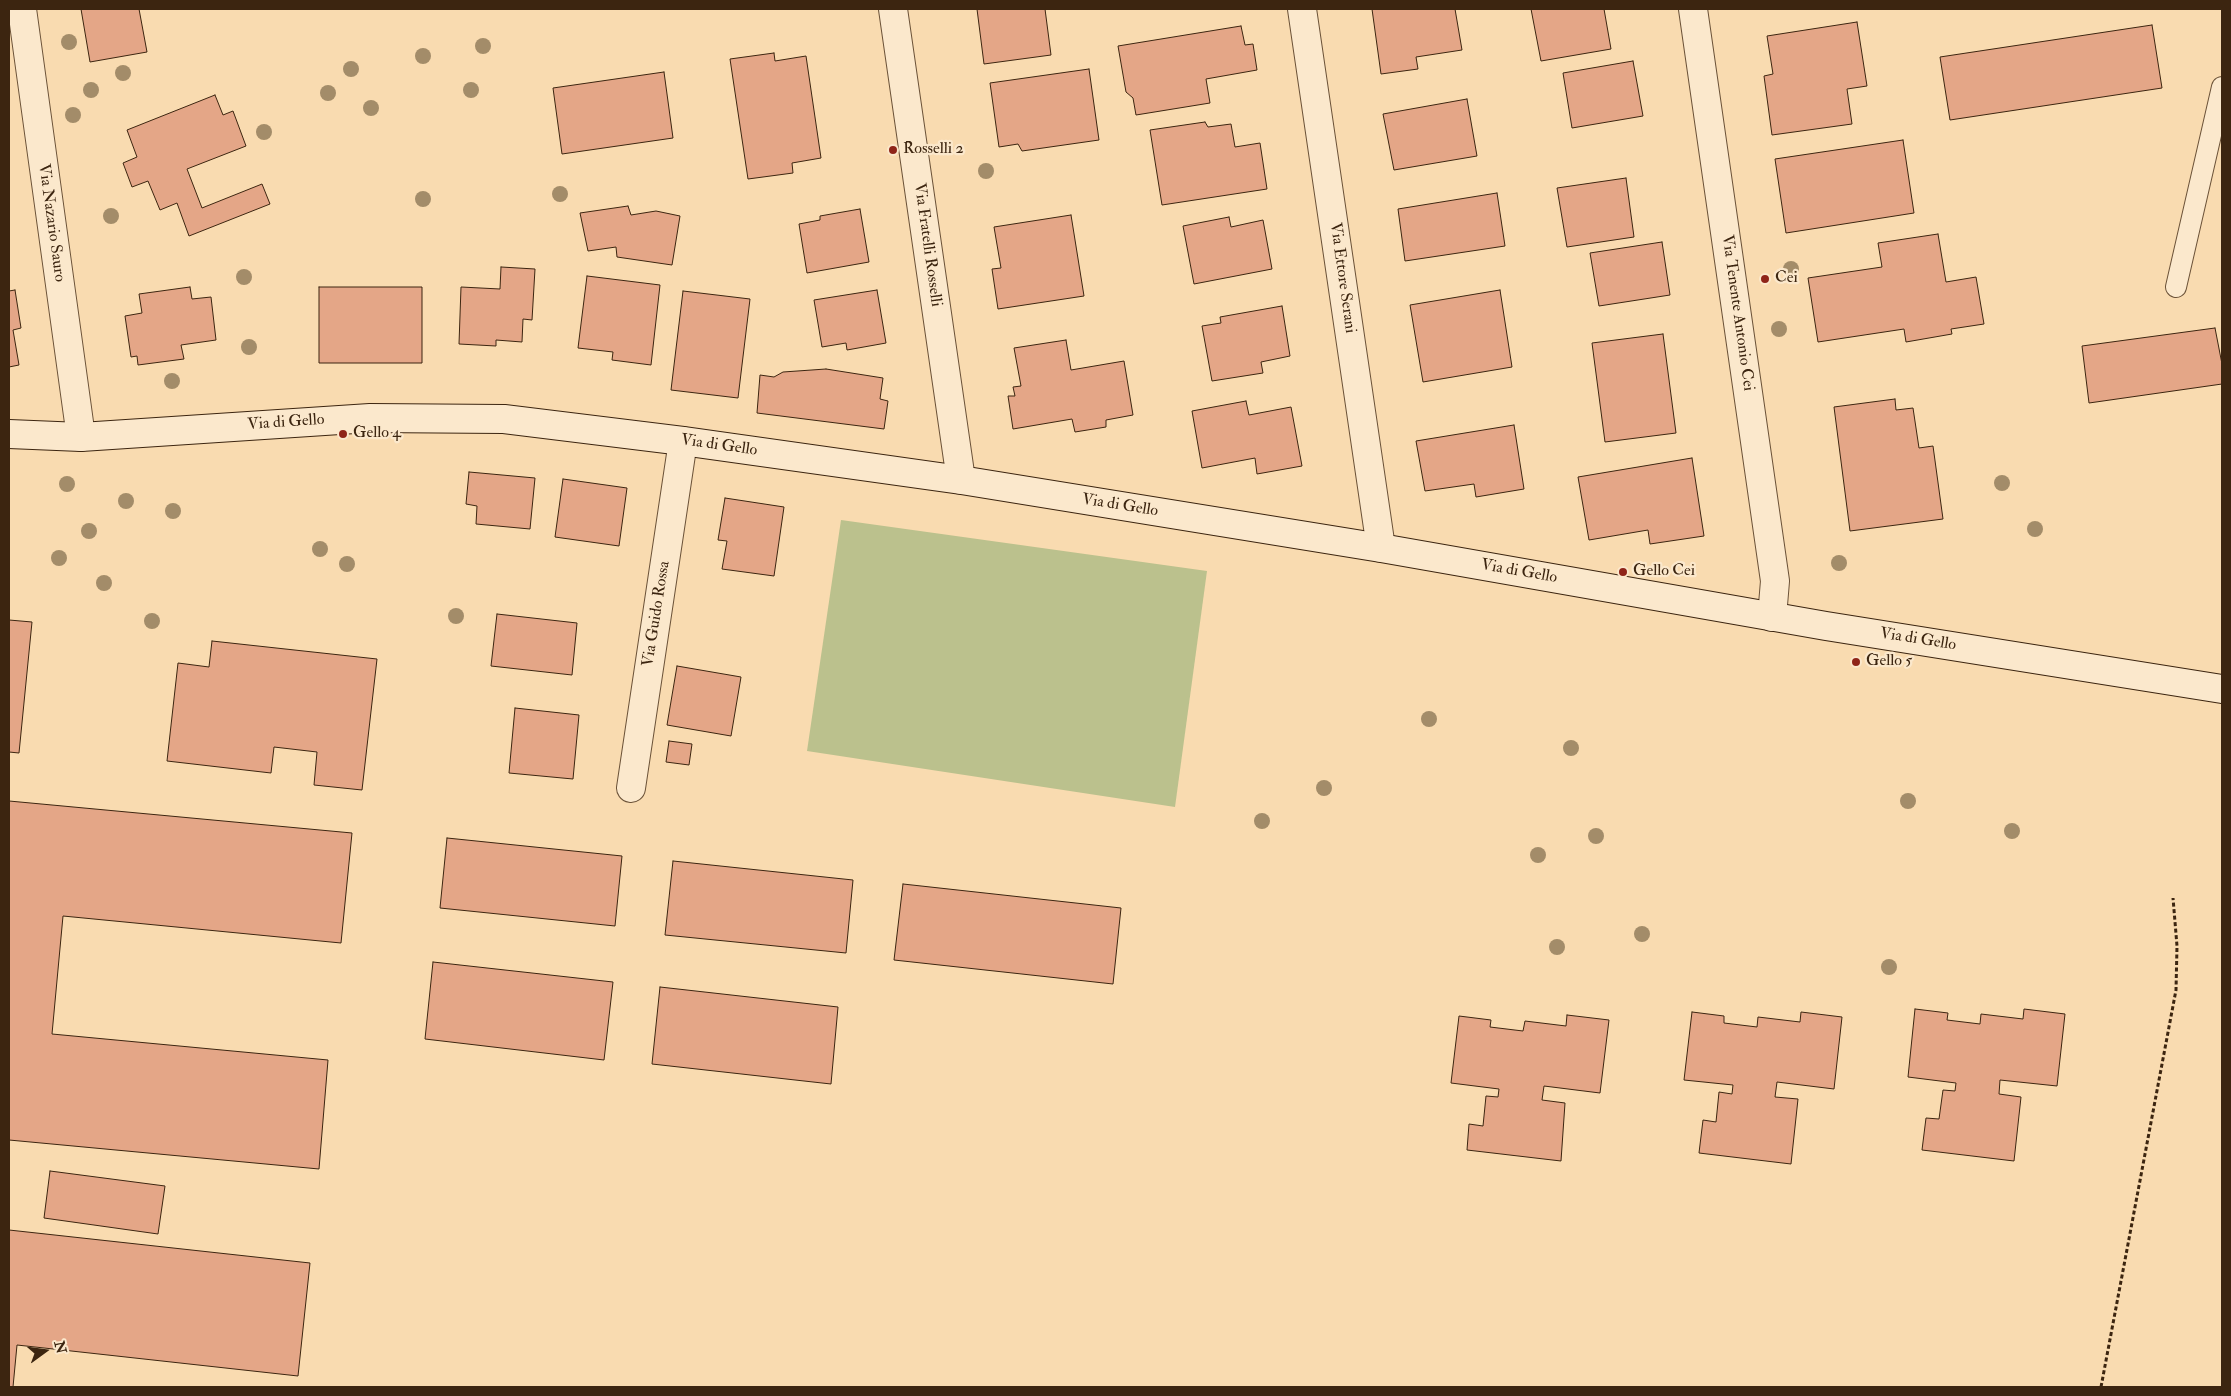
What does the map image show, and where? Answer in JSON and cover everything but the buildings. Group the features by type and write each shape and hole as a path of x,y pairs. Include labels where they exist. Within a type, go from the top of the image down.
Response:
{"street":[{"name":"Via Nazario Sauro","path":"22,9 81,437"},
{"name":"Via Fratelli Rosselli","path":"893,9 960,480"},
{"name":"Via Ettore Serani","path":"1302,9 1381,548"},
{"name":"Via Tenente Antonio Cei","path":"1693,9 1775,581 1772,616"},
{"name":"Via di Gello","path":"9,434 81,437 370,418 470,417 504,419 682,441 960,480 1381,548 1772,616 2222,689"},
{"name":"Via Guido Rossa","path":"631,788 682,441"}],"lane":[{"path":"2176,288 2222,87"}],"path":[{"path":"2101,1387 2176,990 2177,946 2173,898"}],"green space":[{"path":"841,520 1207,571 1175,807 807,751"}],"place":[{"name":"Rosselli 2","path":"893,150"},
{"name":"Cei","path":"1765,279"},
{"name":"Gello 4","path":"343,434"},
{"name":"Gello Cei","path":"1623,572"},
{"name":"Gello 5","path":"1856,662"}]}
